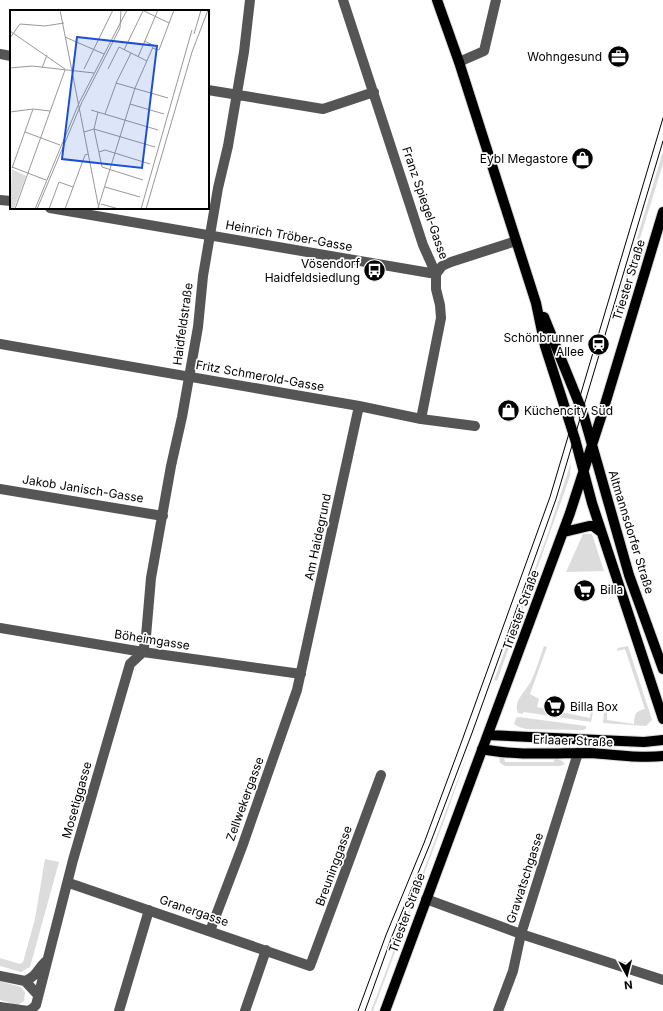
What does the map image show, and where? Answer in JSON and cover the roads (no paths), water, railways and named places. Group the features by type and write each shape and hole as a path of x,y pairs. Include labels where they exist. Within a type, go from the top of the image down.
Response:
{"main road":[{"path":"437,0 459,62 536,303 545,346 601,532 663,719"},
{"name":"Triester Straße","path":"385,1011 564,532 584,473 663,212"},
{"name":"Altmannsdorfer Straße","path":"536,303 541,310 579,403 629,575 663,669"},
{"path":"564,532 580,527 593,526 601,532"},
{"name":"Erlaaer Straße","path":"488,735 644,742 663,740"},
{"name":"Erlaaer Straße","path":"482,749 502,752 663,756"}],"street":[{"name":"Haidfeldstraße","path":"143,652 148,627 152,578 171,466 182,417 198,327 203,276 218,188 228,146 244,52 250,0"},
{"name":"Franz Spiegel-Gasse","path":"343,0 423,245 436,274 436,289 440,305 441,318 421,419"},
{"path":"459,62 484,51 496,0"},
{"path":"0,54 10,56"},
{"path":"209,90 323,110 374,92"},
{"path":"0,200 10,201"},
{"name":"Heinrich Tröber-Gasse","path":"56,209 436,274"},
{"path":"436,274 442,266 451,262 516,242"},
{"name":"Fritz Schmerold-Gasse","path":"0,344 359,406 421,419 474,426"},
{"name":"Am Haidegrund","path":"301,674 359,406"},
{"name":"Jakob Janisch-Gasse","path":"0,489 163,516"},
{"name":"Böheimgasse","path":"0,628 143,652 301,674"},
{"name":"Mosetiggasse","path":"39,1003 47,961 74,860 130,664 143,652"},
{"name":"Zellwekergasse","path":"210,931 242,847 297,690 301,674"},
{"name":"Grawatschgasse","path":"498,1011 513,971 521,934 578,753"},
{"name":"Breuninggasse","path":"310,966 381,775"},
{"name":"Granergasse","path":"69,883 310,966"},
{"path":"426,899 521,934 663,980"},
{"path":"119,1011 149,910"},
{"path":"245,1011 266,950"},
{"name":"Mosetiggasse","path":"25,981 32,978 47,961"},
{"path":"0,976 25,981 39,1003 32,1009 22,1011 0,1007"}],"tram line":[{"path":"358,1011 386,935 424,843 550,497 663,118"},
{"path":"365,1011 392,936 430,844 472,733 556,499 663,141"}],"place":[{"name":"Wohngesund","path":"618,57"},
{"name":"Eybl Megastore","path":"583,159"},
{"name":"Vösendorf Haidfeldsiedlung","path":"375,271"},
{"name":"Schönbrunner Allee","path":"599,345"},
{"name":"Küchencity Süd","path":"508,411"},
{"name":"Billa","path":"585,590"},
{"name":"Billa Box","path":"554,707"}]}
